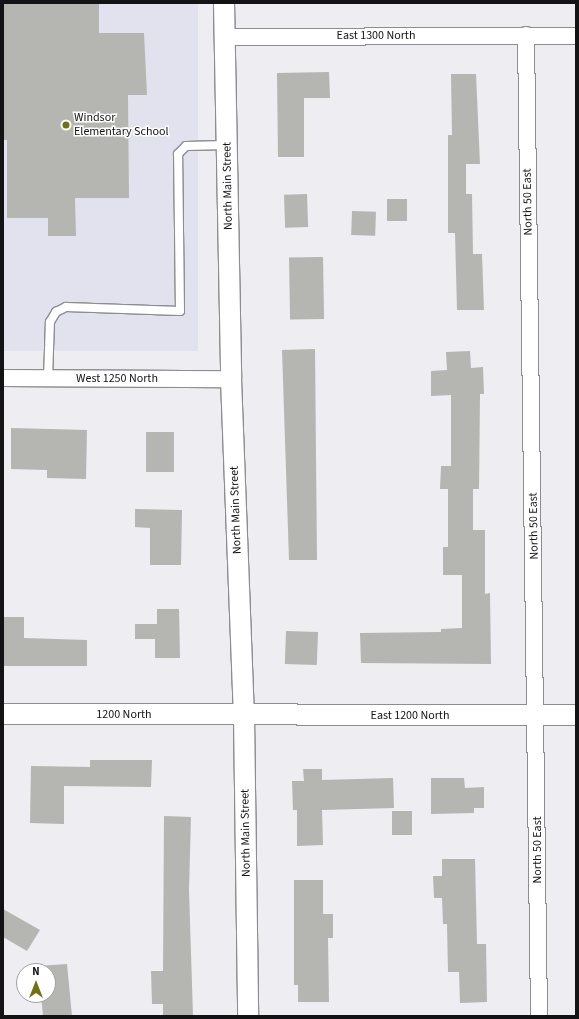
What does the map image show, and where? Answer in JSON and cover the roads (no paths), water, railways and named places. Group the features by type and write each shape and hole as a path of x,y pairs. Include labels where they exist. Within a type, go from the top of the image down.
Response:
{"street":[{"name":"North Main Street","path":"224,3 231,379 244,716 248,1016"},
{"name":"North 50 East","path":"526,35 537,716 539,1016"},
{"name":"East 1300 North","path":"225,37 576,36"},
{"name":"West 1250 North","path":"3,378 231,379"},
{"name":"1200 North","path":"3,714 244,716"},
{"name":"East 1200 North","path":"244,716 576,715"}],"lane":[{"path":"48,378 50,322 56,312 66,307 180,311 178,154 186,146 227,145"}],"place":[{"name":"Windsor Elementary School","path":"66,125"}]}
